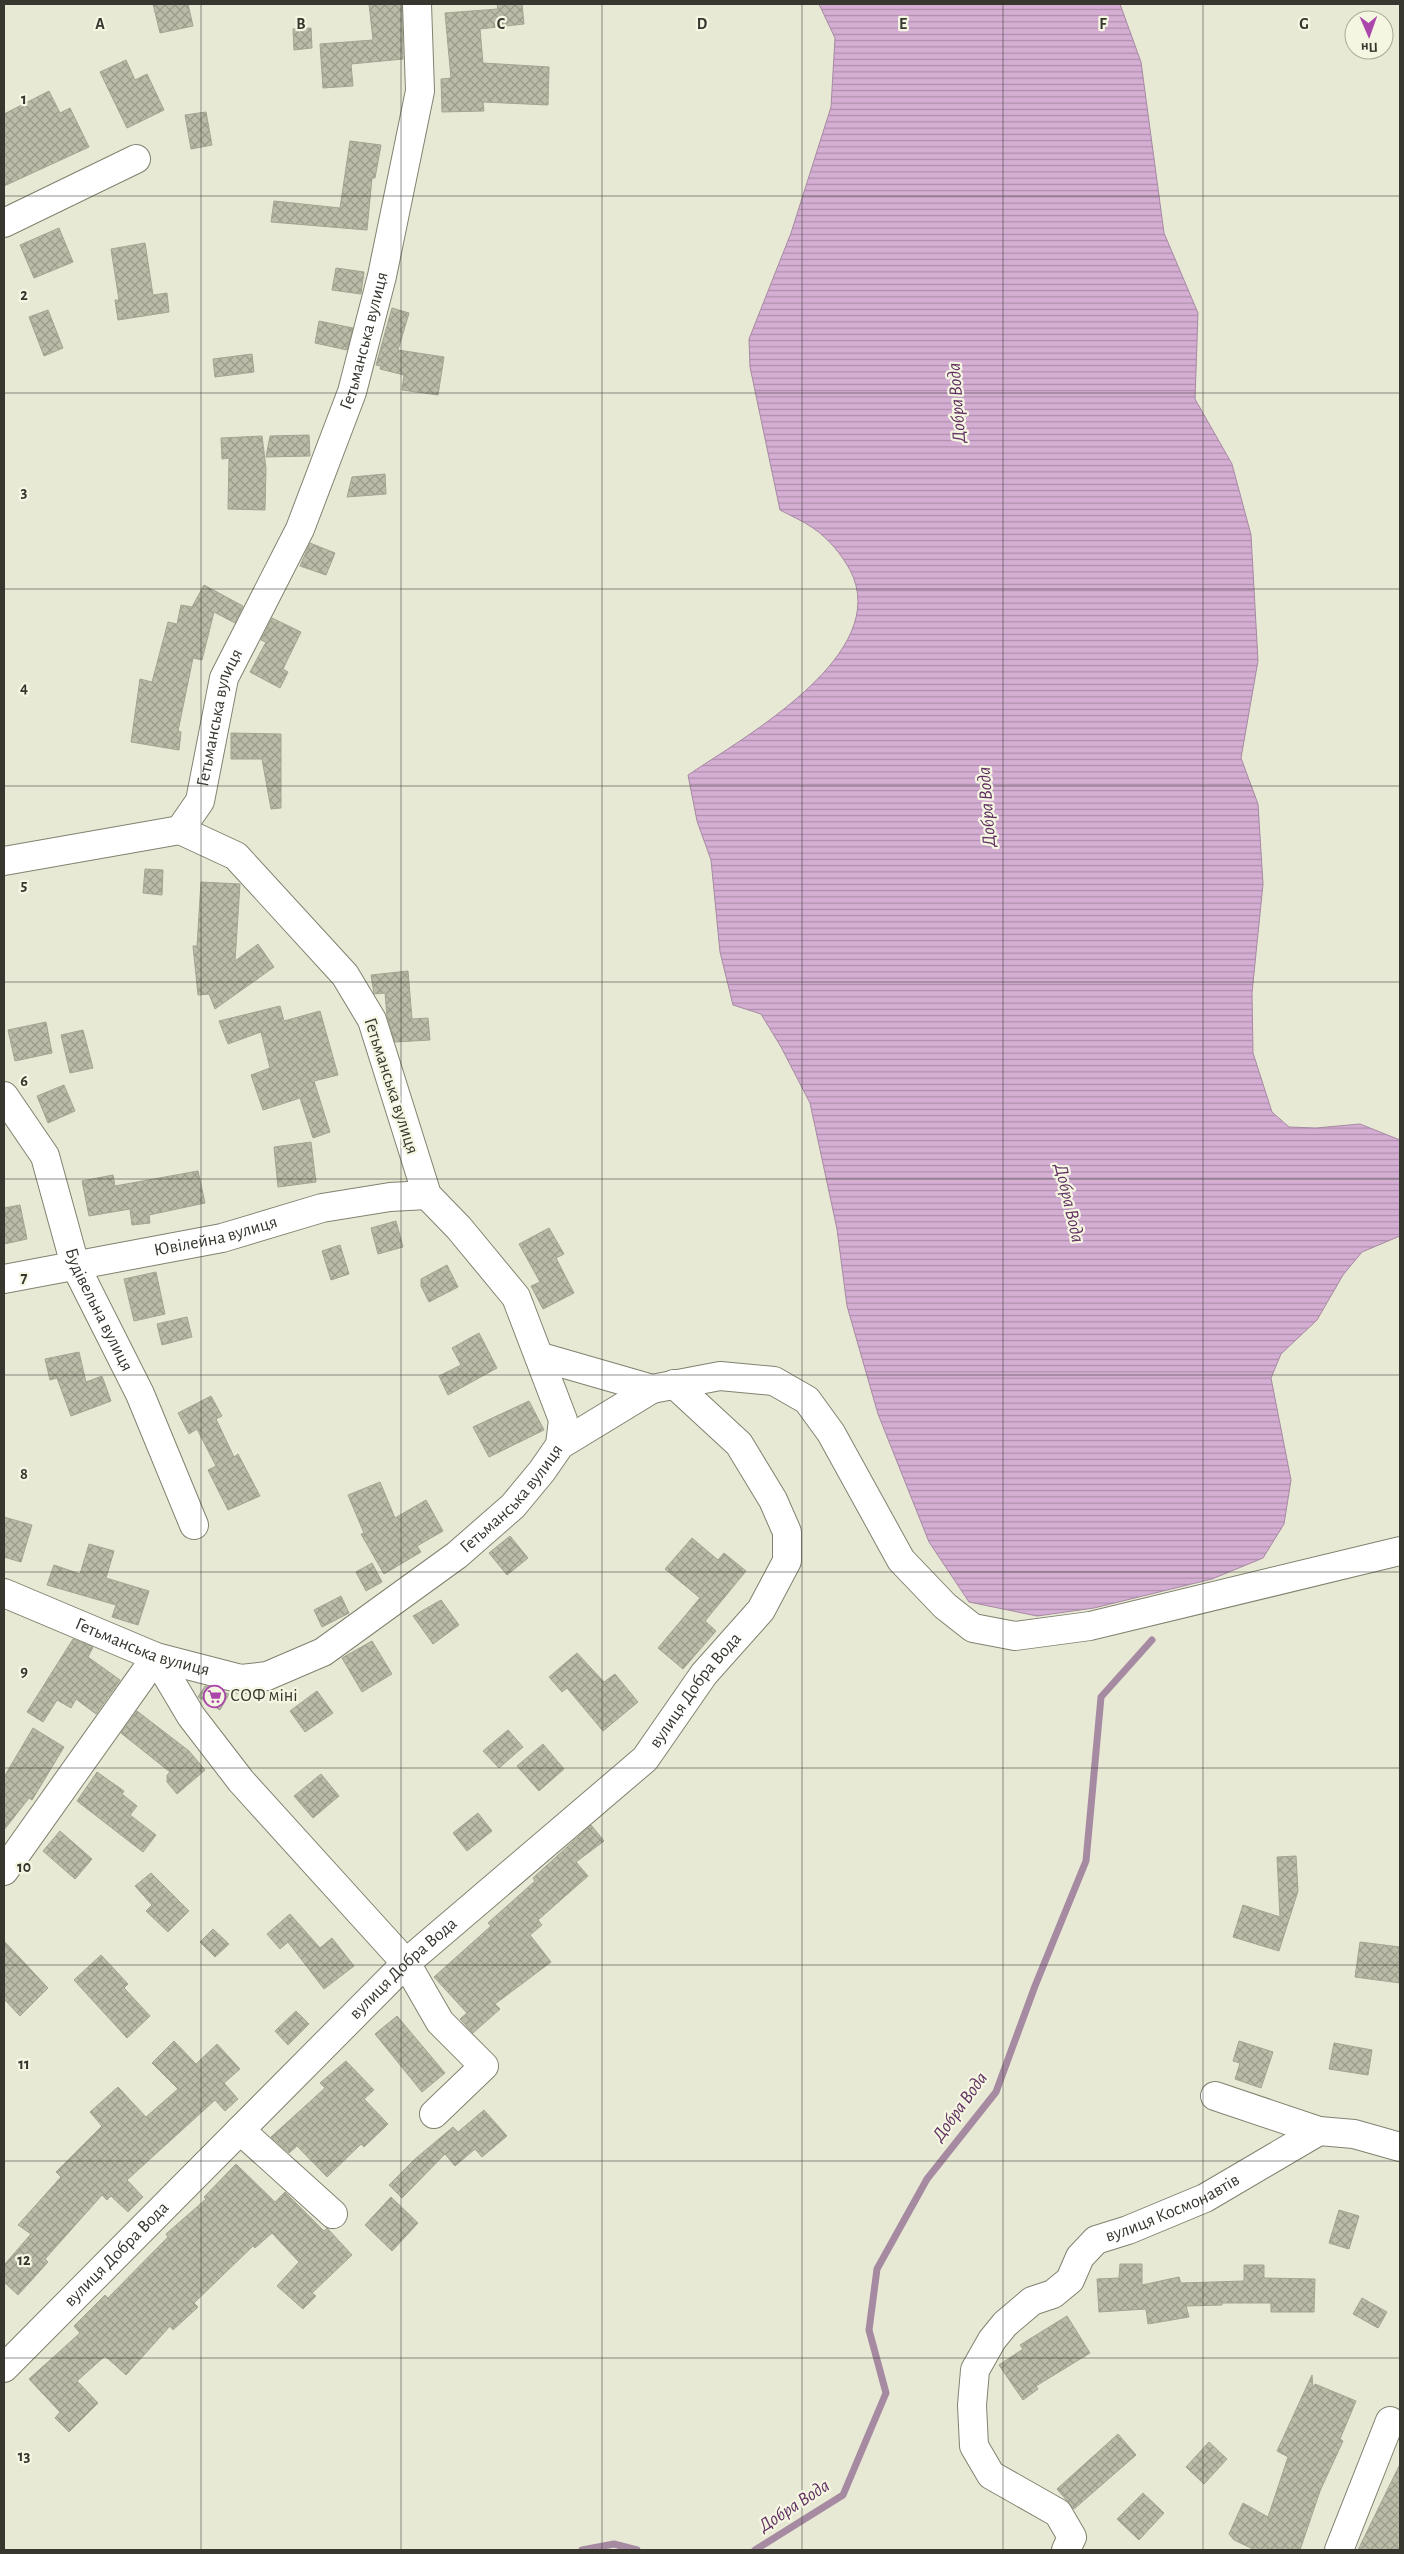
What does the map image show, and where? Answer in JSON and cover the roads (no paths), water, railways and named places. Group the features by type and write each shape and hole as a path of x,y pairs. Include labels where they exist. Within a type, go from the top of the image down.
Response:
{"street":[{"name":"Гетьманська вулиця","path":"4,1593 156,1657 241,1679 267,1676 323,1652 457,1556 513,1506 542,1471 560,1445 563,1420 541,1357 516,1297 459,1228 427,1195 372,1020 345,976 236,856 180,830 200,802 224,678 300,530 352,392 382,276 420,90 417,4"},
{"path":"4,222 136,159"},
{"path":"4,861 180,830"},
{"name":"Будівельна вулиця","path":"4,1096 45,1156 75,1265 140,1394 194,1525"},
{"name":"Ювілейна вулиця","path":"4,1280 222,1238 322,1208 390,1197 427,1195"},
{"path":"541,1357 663,1387"},
{"path":"560,1445 663,1387 720,1376 774,1380 806,1400 831,1433 901,1560 945,1606 973,1628 1015,1636 1090,1626 1392,1558"},
{"name":"вулиця Добра Вода","path":"4,2368 406,1963 644,1759 704,1674 761,1610 788,1561 787,1532 773,1500 739,1444 663,1387"},
{"path":"4,1872 156,1657 191,1716 240,1781 406,1963 440,2022 484,2066 434,2114"},
{"path":"1215,2096 1319,2131 1354,2134 1400,2147"},
{"path":"240,2130 333,2214"},
{"name":"вулиця Космонавтів","path":"1066,2550 1072,2537 1058,2512 990,2475 974,2446 972,2405 975,2370 992,2340 1005,2324 1032,2302 1053,2294 1070,2280 1080,2257 1096,2240 1128,2230 1205,2198 1319,2131"},
{"path":"1339,2550 1390,2421"}],"water":[{"path":"819,4 1120,4 1141,62 1164,233 1198,313 1195,399 1232,464 1251,535 1258,661 1241,758 1258,804 1263,884 1252,993 1253,1053 1272,1112 1289,1127 1316,1128 1360,1124 1400,1140 1400,1236 1362,1252 1343,1275 1317,1320 1281,1354 1271,1378 1291,1480 1284,1524 1263,1558 1212,1579 1094,1608 1037,1616 969,1602 929,1542 878,1414 847,1306 837,1229 810,1103 781,1047 761,1014 733,1005 720,952 711,860 697,821 688,775 775,716 806,690 833,662 851,632 858,601 850,570 834,547 813,528 780,510 750,367 749,339 791,233 831,107 835,38"}],"waterway":[{"name":"Добра Вода","path":"755,2550 843,2495 886,2393 869,2330 877,2269 927,2179 996,2092 1035,1986 1086,1861 1101,1697 1152,1640"},
{"name":"Добра Вода","path":"582,2550 614,2544 637,2550"}],"place":[{"name":"СОФ міні","path":"214,1696"}]}
